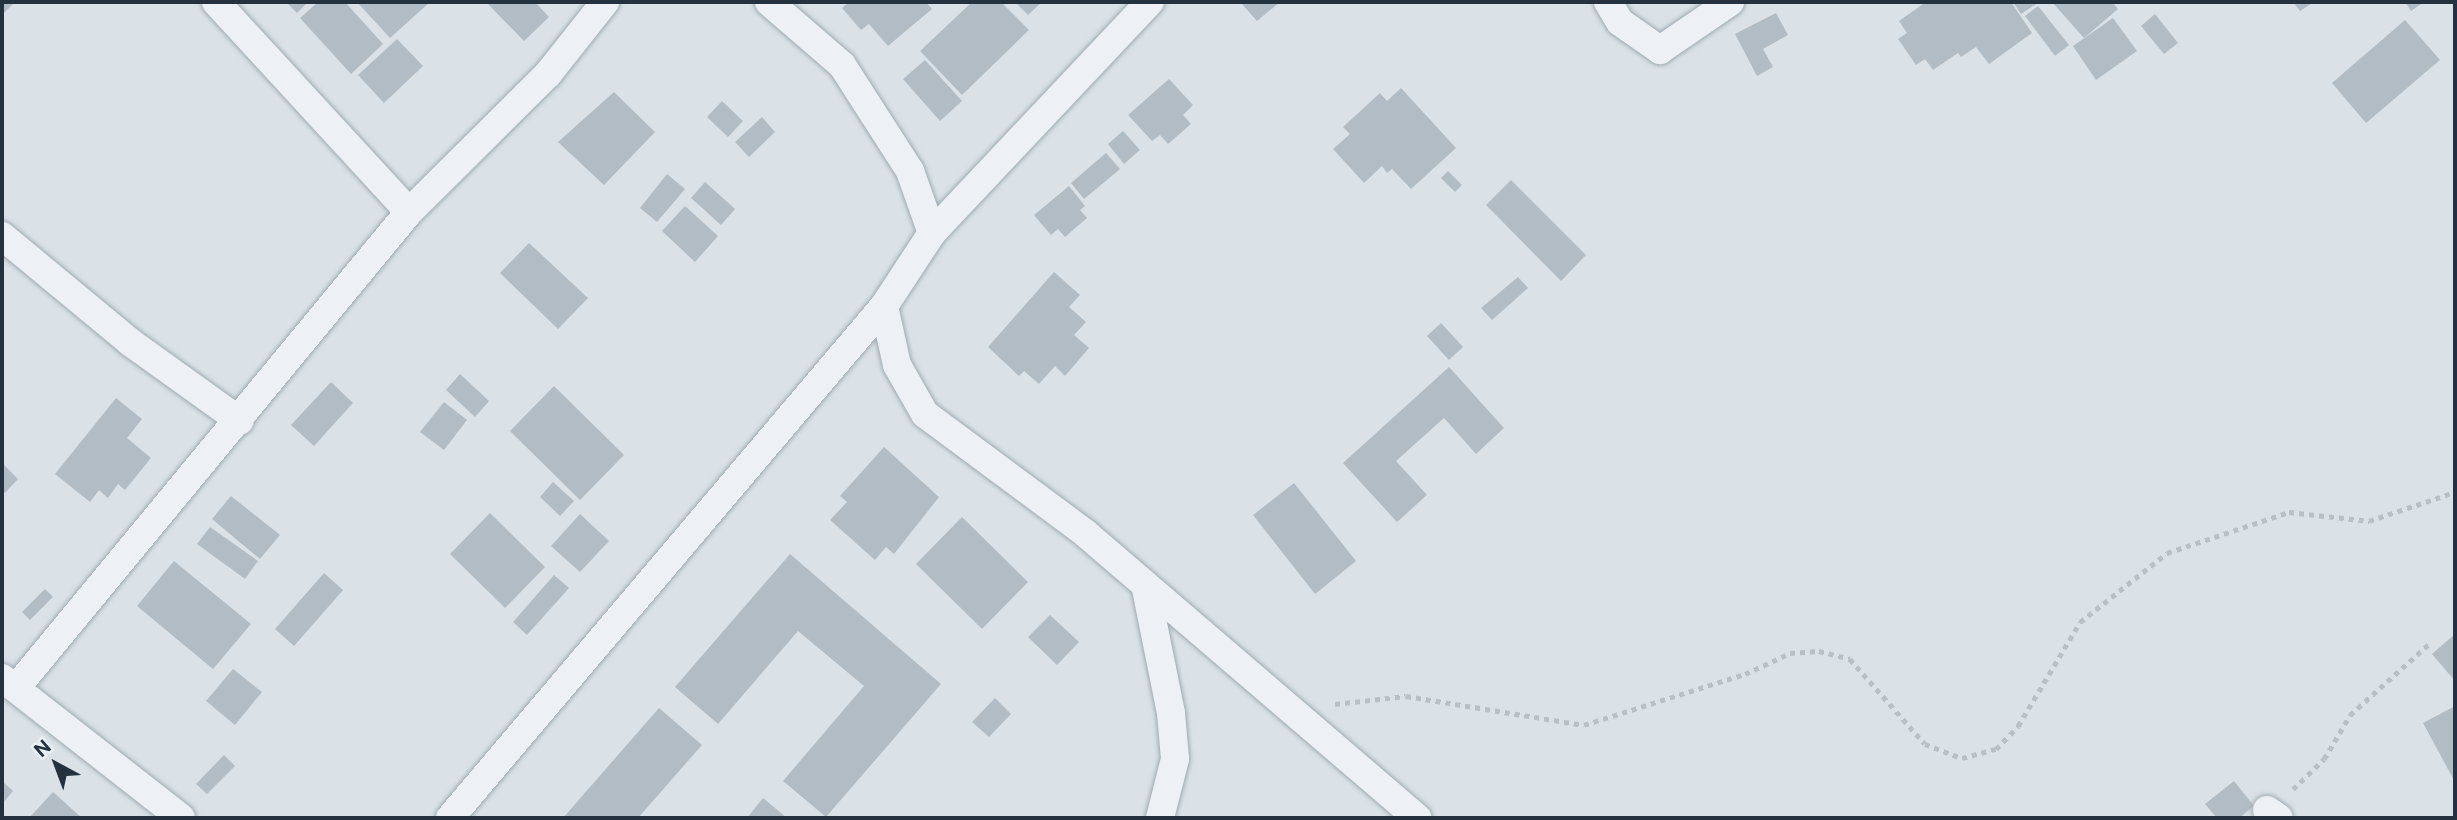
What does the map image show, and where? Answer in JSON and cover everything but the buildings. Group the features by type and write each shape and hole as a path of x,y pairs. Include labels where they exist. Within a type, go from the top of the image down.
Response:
{"street":[{"path":"216,2 409,212"},
{"path":"181,818 9,683 240,421 409,212 548,74 605,2"},
{"path":"769,2 842,65 910,171 932,233"},
{"path":"450,818 884,306 932,233 1150,2"},
{"path":"1608,2 1620,22 1660,50 1730,2"},
{"path":"2,236 130,341 240,421"},
{"path":"884,306 897,365 925,414 1085,533 1146,589 1284,702 1418,818"},
{"path":"1146,589 1171,713 1175,759 1160,818"}],"path":[{"path":"1284,702 1321,706 1406,696 1584,725 1745,674 1790,653 1819,651 1850,659 1925,744 1962,758 1996,749 2018,726 2080,622 2167,553 2289,512 2369,521 2455,492"},
{"path":"2273,814 2324,759 2350,715 2430,643"}]}
